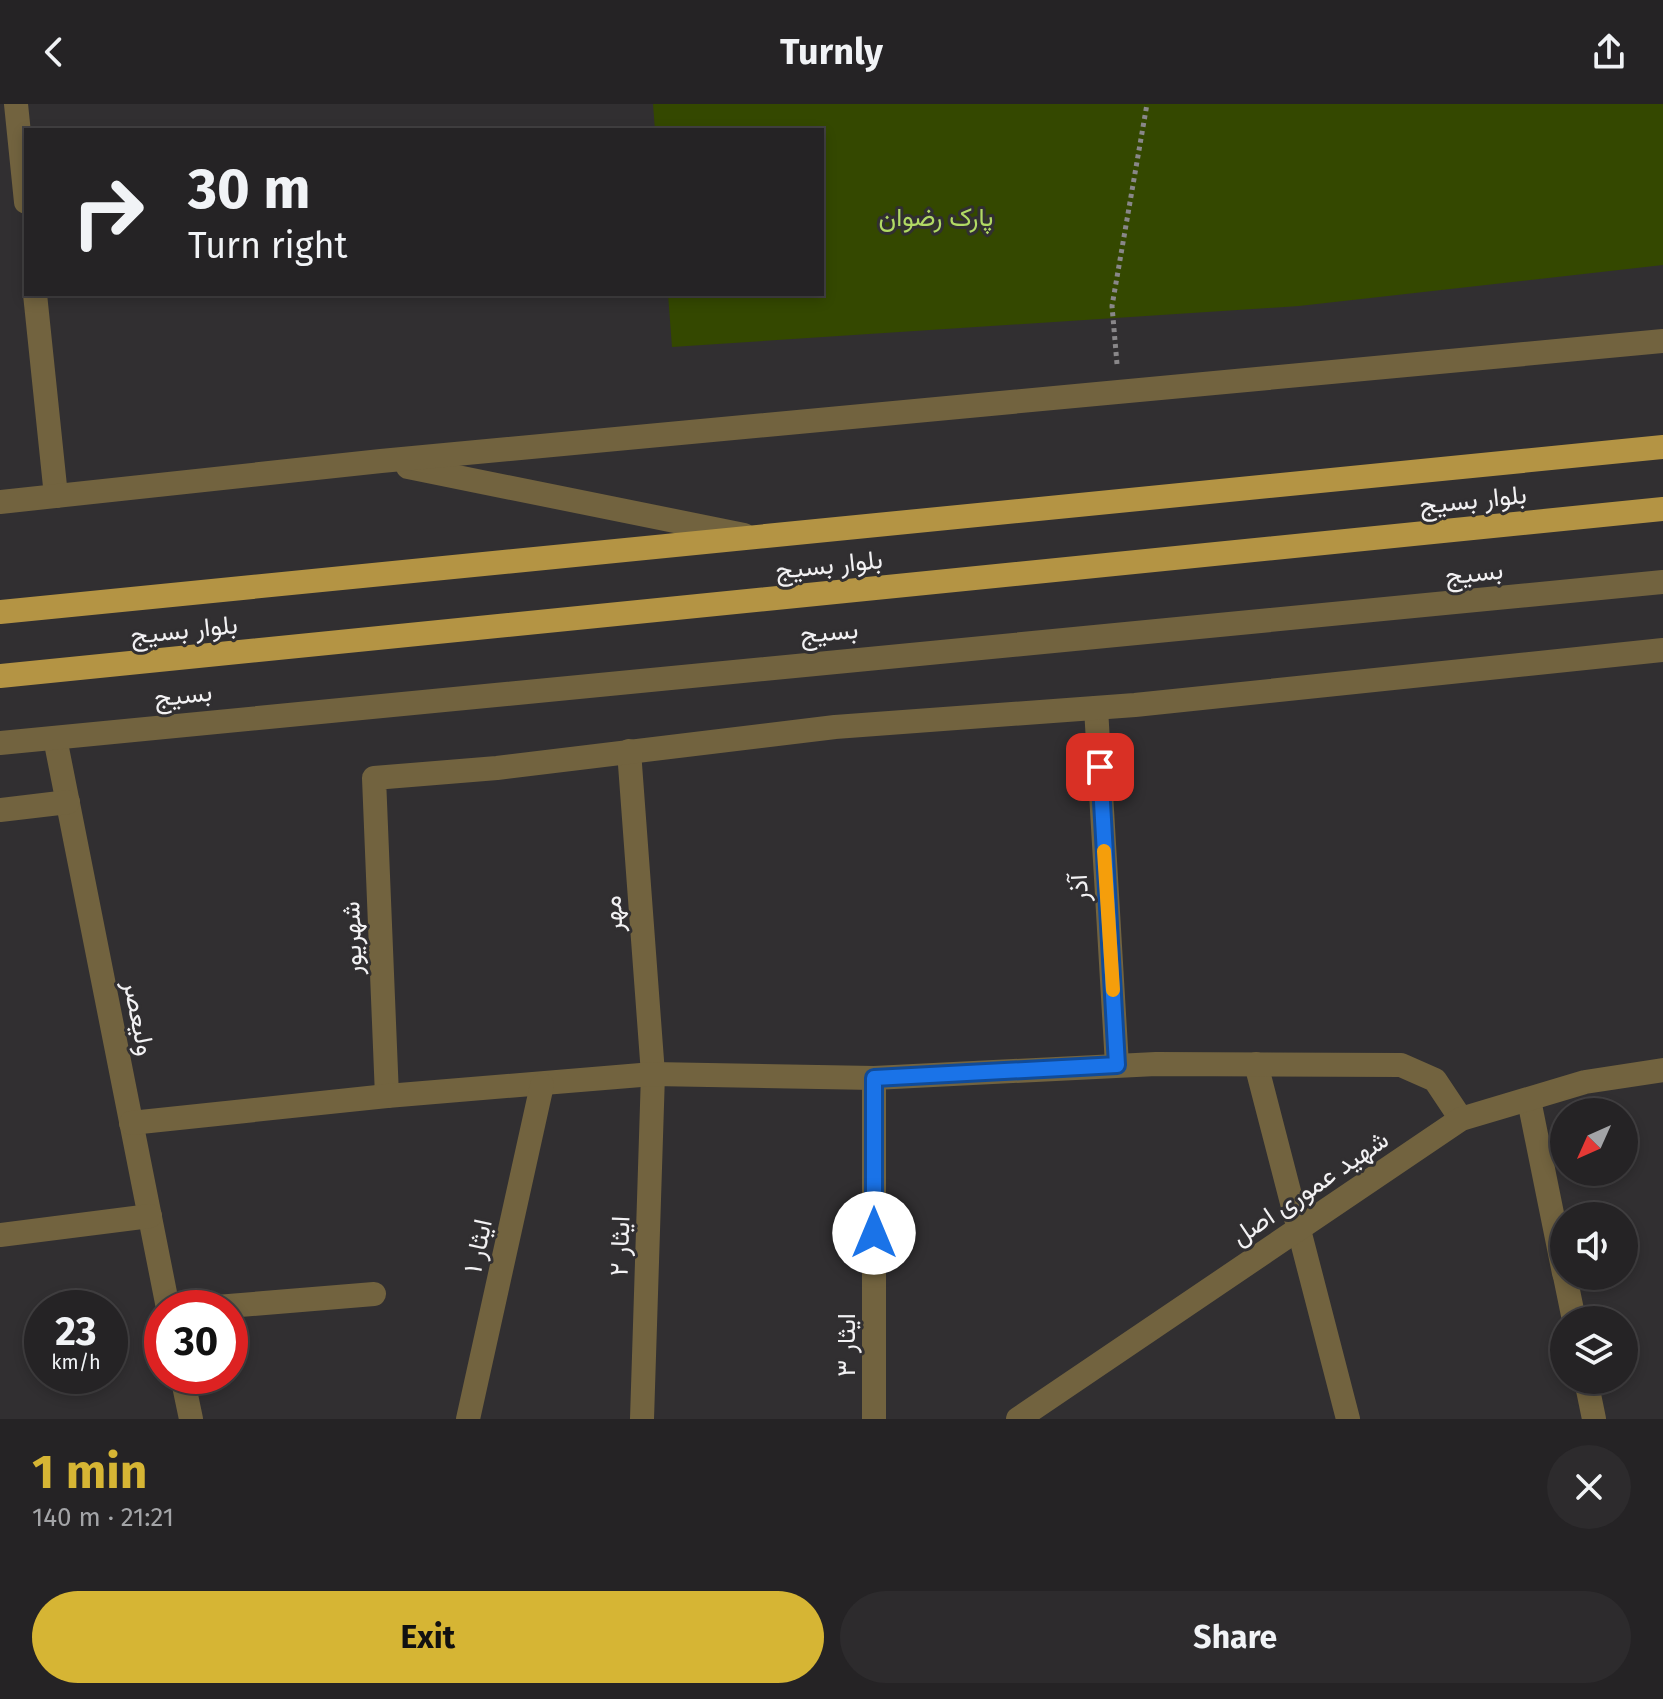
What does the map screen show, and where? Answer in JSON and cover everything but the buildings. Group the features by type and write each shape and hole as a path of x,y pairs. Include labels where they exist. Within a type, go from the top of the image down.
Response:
{"main road":[{"name":"بلوار بسیج","path":"0,612 1663,447"},
{"name":"بلوار بسیج","path":"0,676 1663,509"}],"street":[{"path":"16,104 24,182"},
{"path":"35,296 56,496"},
{"path":"0,502 381,461 1663,341"},
{"path":"381,461 754,537"},
{"name":"بسیج","path":"0,743 200,721 1663,582"},
{"path":"629,751 835,727 1096,708 1378,682 1663,650"},
{"name":"آذر","path":"1096,708 1117,1065"},
{"name":"ولیعصر","path":"55,738 164,1290"},
{"name":"شهریور","path":"387,1096 374,778 497,768 629,751"},
{"name":"مهر","path":"629,751 653,1074"},
{"path":"0,810 68,802"},
{"path":"1256,1064 1348,1419"},
{"path":"131,1123 387,1096 653,1074 874,1078 1117,1065 1256,1064 1401,1065 1435,1080 1461,1119"},
{"name":"شهید عموری اصل","path":"1018,1419 1461,1119 1585,1082 1663,1070"},
{"name":"ایثار ۲","path":"642,1419 653,1074"},
{"name":"ایثار ۳","path":"874,1078 874,1419"},
{"name":"ایثار ۱","path":"468,1419 542,1085"},
{"path":"1529,1100 1550,1204"},
{"path":"0,1235 150,1216"},
{"path":"248,1304 374,1294"},
{"path":"186,1394 191,1419"},
{"path":"1589,1394 1594,1419"}],"path":[{"path":"1119,392 1112,306 1147,104"}],"green space":[{"name":"پارک رضوان","path":"653,104 1663,104 1663,265 1299,306 672,347 668,296 824,296 824,128 655,128"}],"slow traffic":[{"path":"1104,851 1113,990"}],"route":[{"path":"874,1233 874,1078 1117,1065 1100,767"}]}
